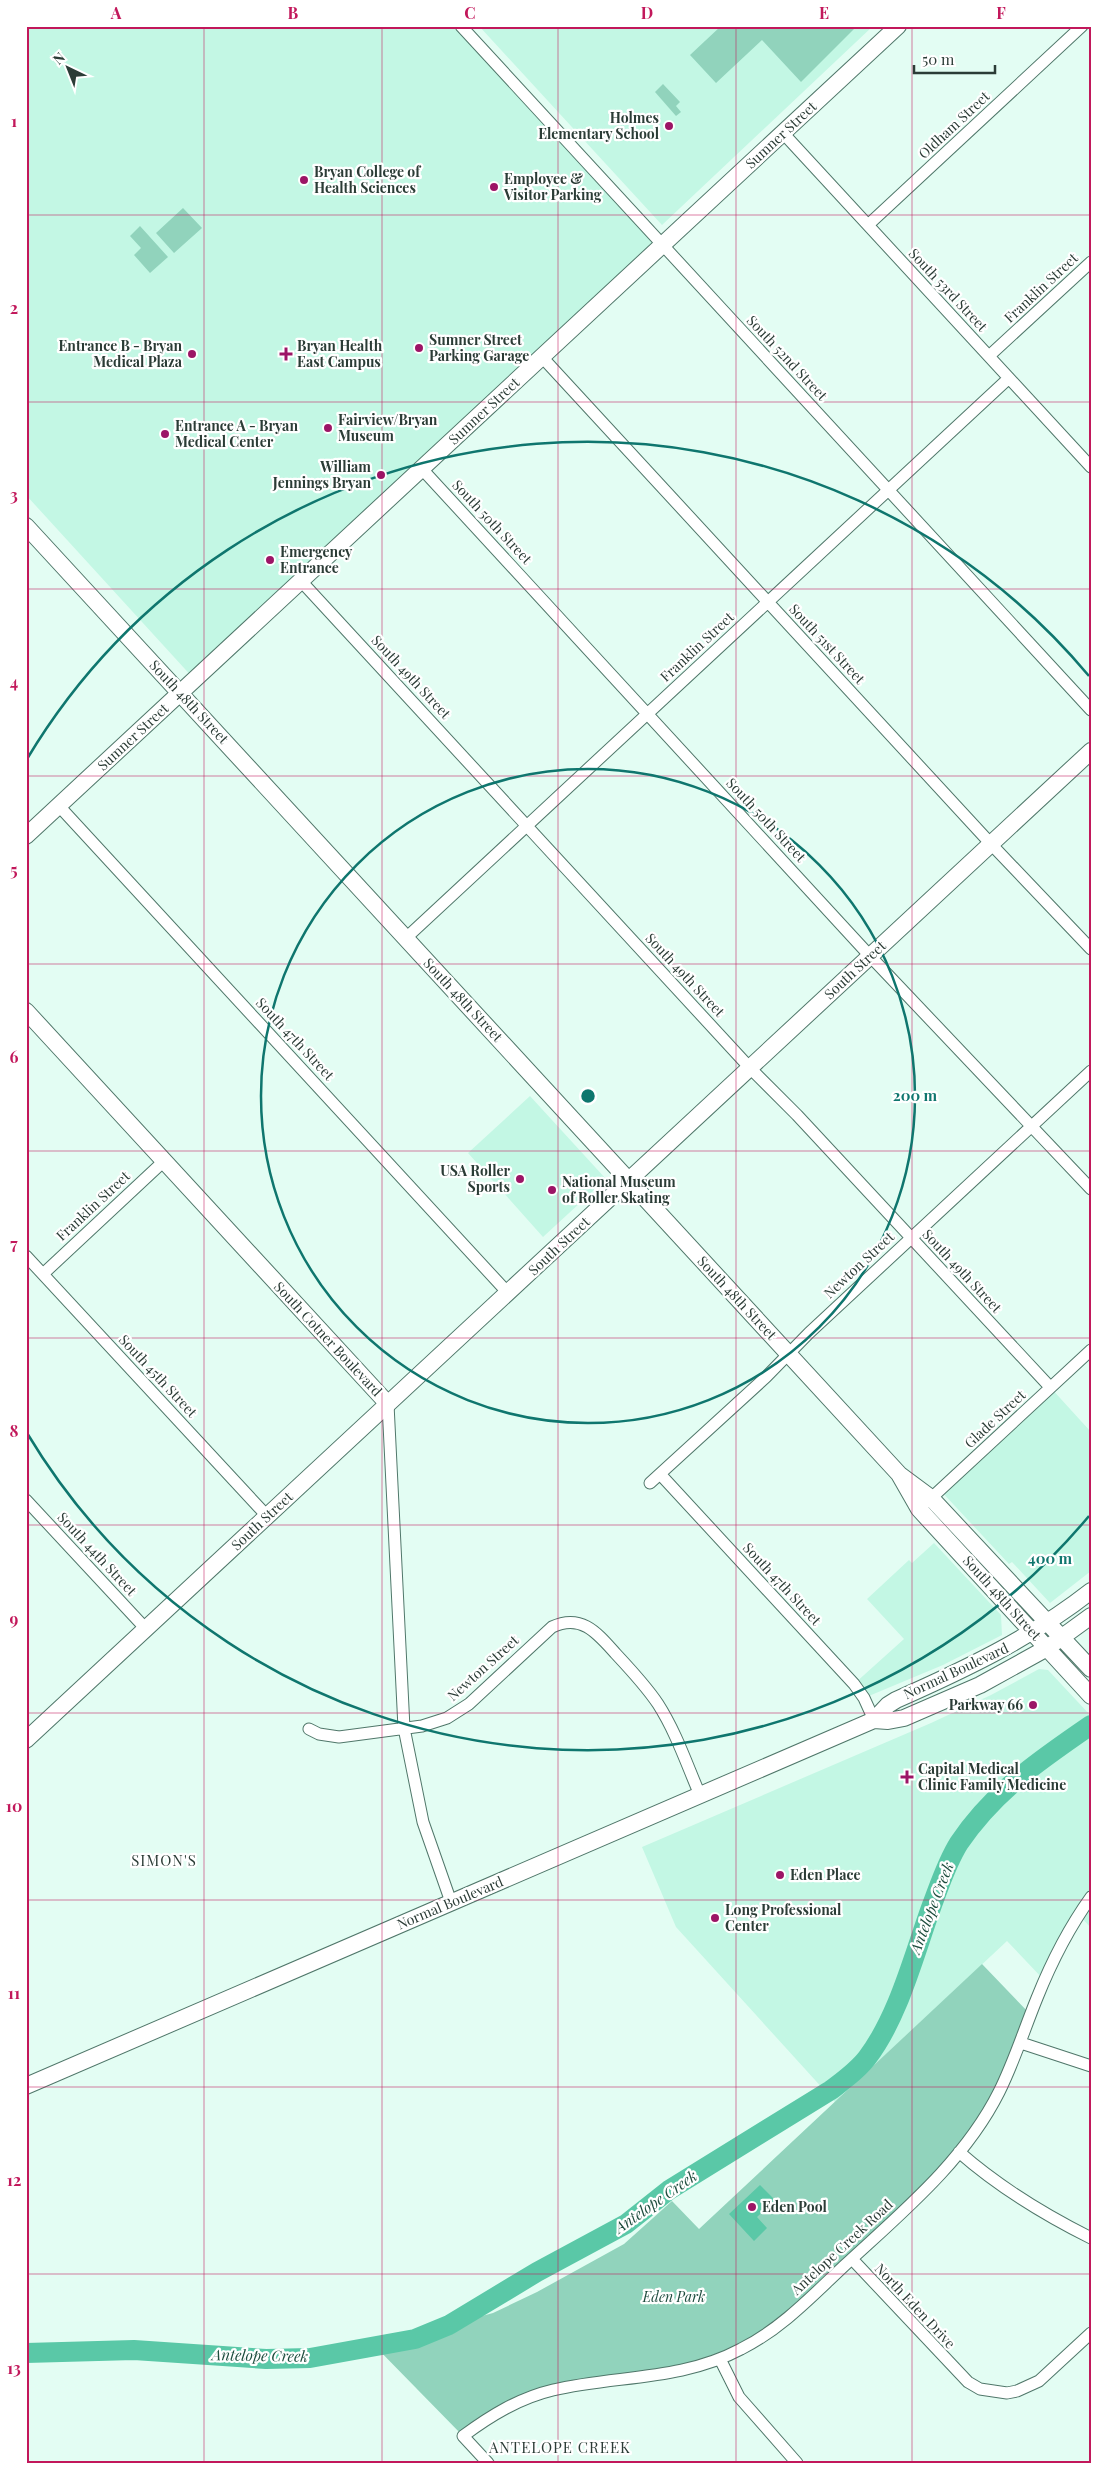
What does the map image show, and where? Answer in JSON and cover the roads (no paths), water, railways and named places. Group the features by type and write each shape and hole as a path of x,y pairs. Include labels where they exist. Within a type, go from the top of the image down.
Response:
{"main road":[{"name":"Sumner Street","path":"26,836 898,26"},
{"name":"South 48th Street","path":"26,526 899,1474 931,1498 1040,1628 1047,1648 1091,1696"},
{"name":"South Street","path":"26,1740 1091,751"},
{"name":"South Cotner Boulevard","path":"26,1011 388,1404"},
{"name":"South 48th Street","path":"899,1474 919,1509 1040,1628 1061,1638 1091,1669"},
{"name":"Normal Boulevard","path":"874,1720 888,1705 896,1700 977,1664 1040,1628 1091,1591"},
{"name":"Normal Boulevard","path":"26,2086 874,1720 896,1720 912,1715 980,1685 1047,1648 1091,1616"}],"street":[{"name":"South 52nd Street","path":"461,26 1091,710"},
{"name":"Oldham Street","path":"868,225 1082,26"},
{"name":"South 53rd Street","path":"784,133 1091,467"},
{"name":"Franklin Street","path":"989,356 1091,262"},
{"name":"South 51st Street","path":"542,357 991,844 1091,949"},
{"name":"Franklin Street","path":"406,938 1009,378"},
{"name":"South 50th Street","path":"422,469 870,956 1091,1189"},
{"name":"South 49th Street","path":"301,581 750,1068 797,1115 1050,1387"},
{"name":"South 47th Street","path":"59,806 508,1293"},
{"name":"Newton Street","path":"650,1483 766,1377 911,1238 1091,1071"},
{"name":"Franklin Street","path":"43,1274 164,1161"},
{"name":"South 45th Street","path":"26,1256 267,1516"},
{"name":"Glade Street","path":"919,1509 1091,1350"},
{"name":"South Cotner Boulevard","path":"388,1404 404,1728 423,1822 451,1902"},
{"name":"South 47th Street","path":"660,1474 854,1684 864,1698 874,1720"},
{"name":"South 44th Street","path":"26,1500 146,1629"},
{"name":"Newton Street","path":"309,1729 319,1734 339,1737 430,1724 455,1714 490,1685 548,1631 562,1623 577,1622 586,1624 600,1636 651,1694 672,1730 700,1795"},
{"name":"Antelope Creek Road","path":"488,2463 463,2436 504,2409 551,2391 647,2378 680,2371 720,2359 755,2341 784,2321 852,2259 934,2181 959,2152 998,2095 1021,2043 1049,1969 1063,1941 1091,1898"},
{"path":"1021,2043 1091,2066"},
{"path":"959,2152 1012,2195 1044,2215 1091,2238"},
{"name":"North Eden Drive","path":"852,2259 958,2374 980,2389 993,2392 1017,2391 1039,2381 1091,2333"},
{"path":"720,2359 738,2398 797,2463"}],"waterway":[{"name":"Antelope Creek","path":"26,2353 134,2350 266,2359 310,2358 415,2339 449,2325 537,2272 626,2224 669,2190 831,2090 863,2063 878,2041 897,2004 941,1881 959,1843 973,1824 1003,1792 1036,1764 1091,1725"}],"place":[{"name":"Holmes Elementary School","path":"669,126"},
{"name":"Bryan College of Health Sciences","path":"304,180"},
{"name":"Employee & Visitor Parking","path":"494,187"},
{"name":"Sumner Street Parking Garage","path":"419,348"},
{"name":"Entrance B - Bryan Medical Plaza","path":"192,354"},
{"name":"Bryan Health East Campus","path":"286,354"},
{"name":"Fairview/Bryan Museum","path":"328,428"},
{"name":"Entrance A - Bryan Medical Center","path":"165,434"},
{"name":"William Jennings Bryan","path":"381,475"},
{"name":"Emergency Entrance","path":"270,560"},
{"name":"USA Roller Sports","path":"520,1179"},
{"name":"National Museum of Roller Skating","path":"552,1190"},
{"name":"Parkway 66","path":"1033,1705"},
{"name":"Capital Medical Clinic Family Medicine","path":"907,1777"},
{"name":"Eden Place","path":"780,1875"},
{"name":"Long Professional Center","path":"715,1918"},
{"name":"Eden Pool","path":"752,2207"}],"district":[{"name":"SIMON'S","path":"164,1861"},
{"name":"ANTELOPE CREEK","path":"560,2448"}],"park label":[{"name":"Eden Park","path":"674,2297"}]}
